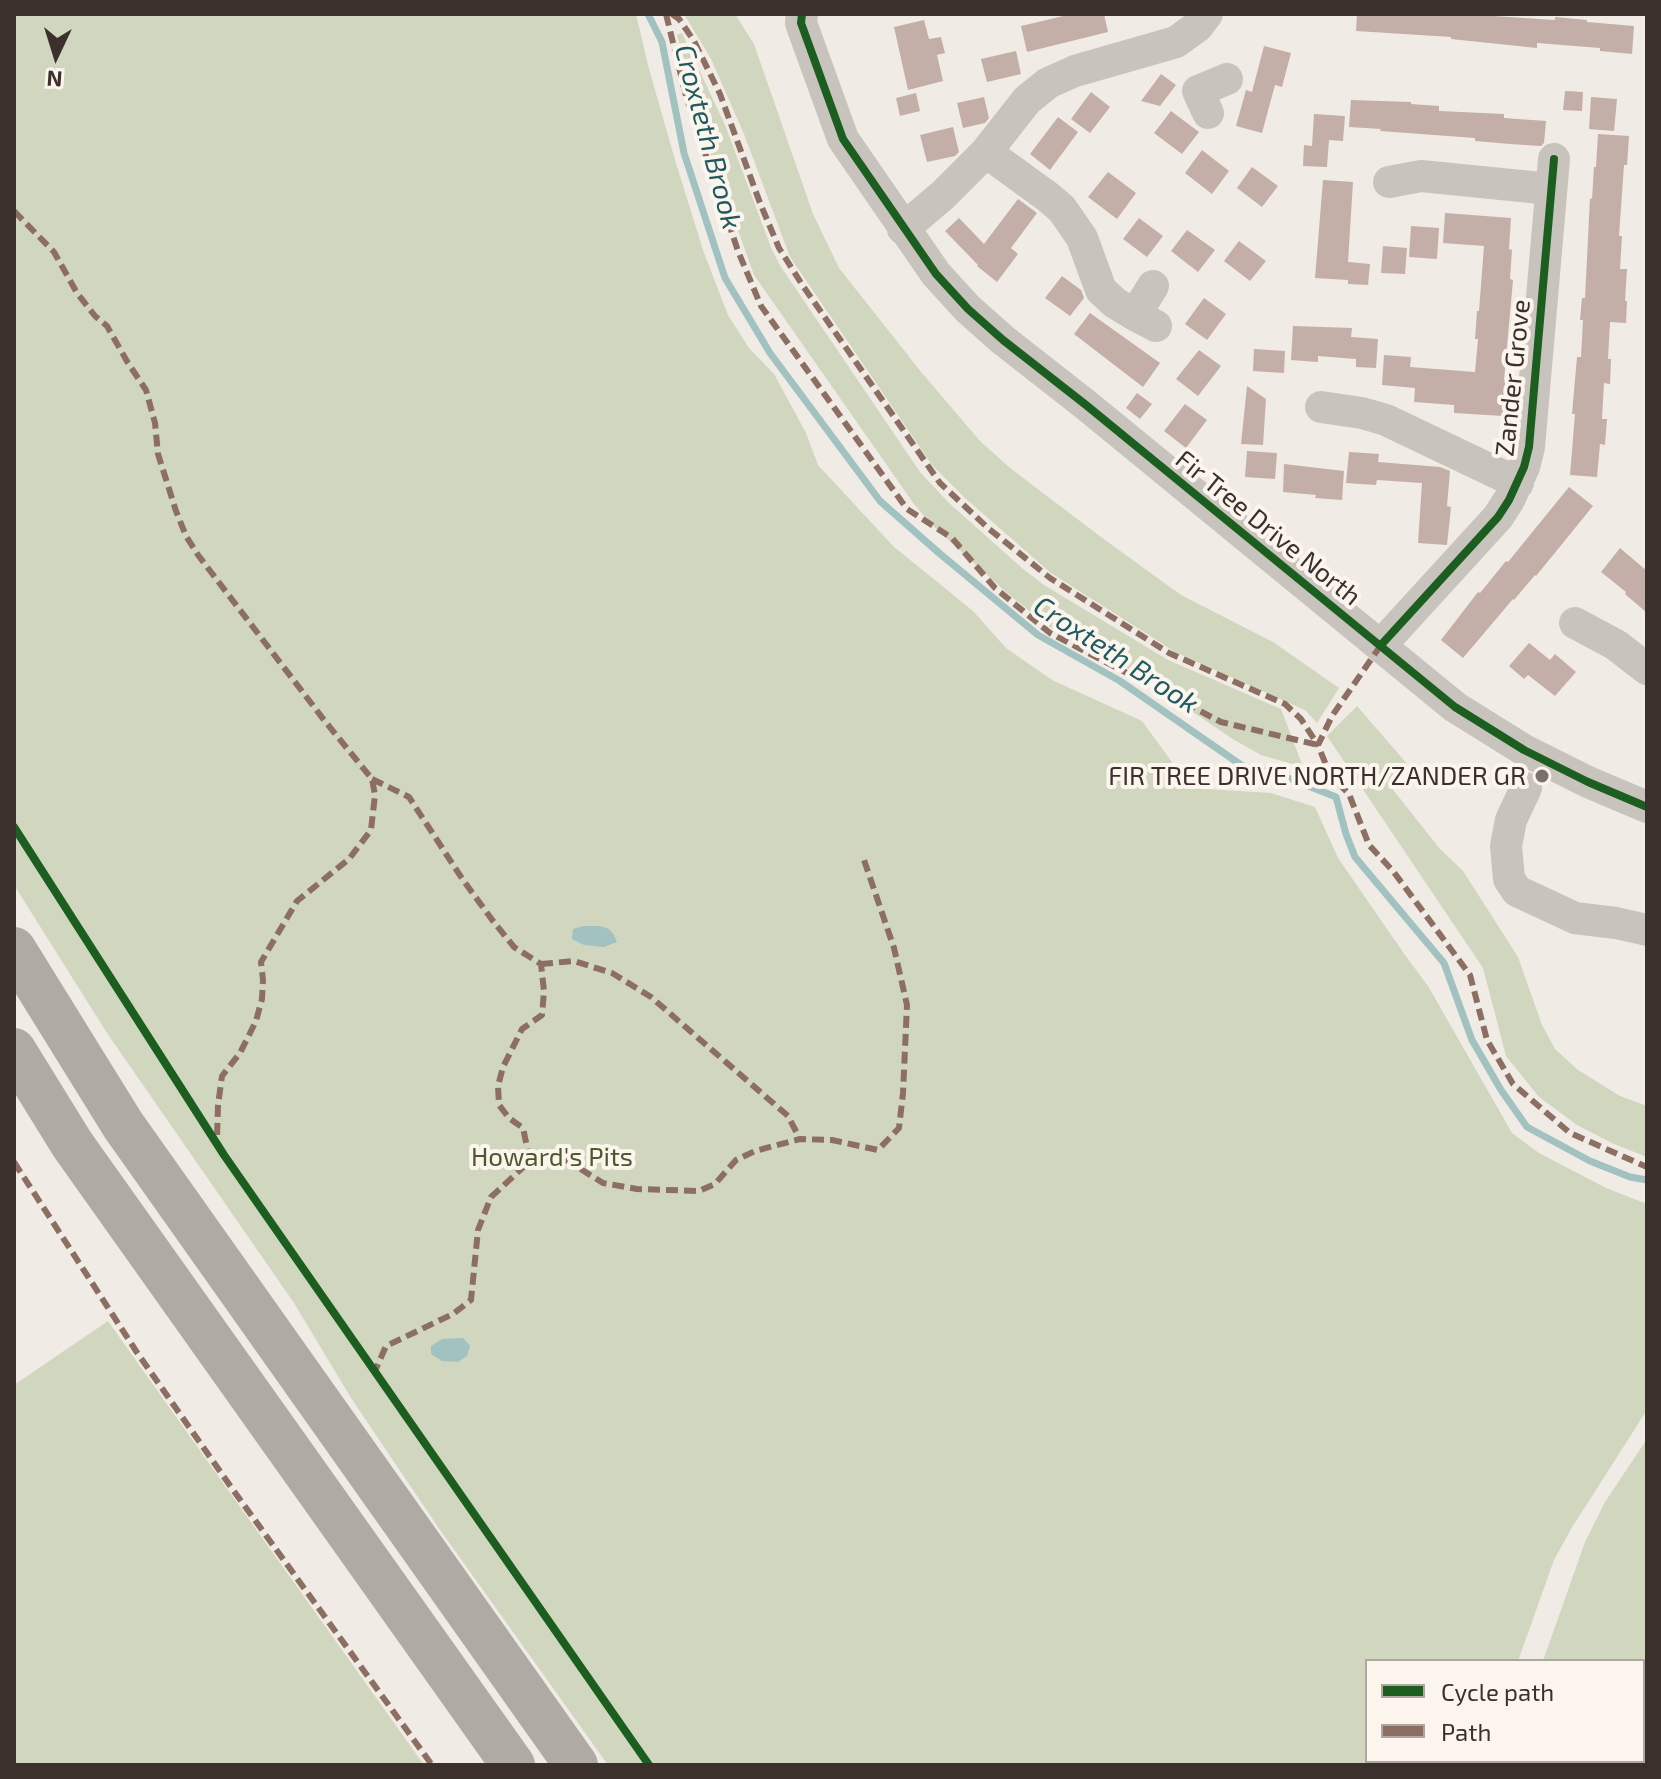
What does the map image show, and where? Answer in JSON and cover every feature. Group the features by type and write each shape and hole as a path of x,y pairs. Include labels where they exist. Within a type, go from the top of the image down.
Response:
{"highway":[{"path":"14,949 123,1125 576,1765"},
{"path":"14,1050 72,1144 513,1765"}],"street":[{"name":"Fir Tree Drive North","path":"802,14 801,23 843,139 936,274 968,309 1455,707 1524,750 1588,782 1645,802"},
{"path":"903,229 986,152 1027,100 1048,83 1075,71 1176,42 1198,26 1207,14"},
{"path":"1176,42 1211,95"},
{"path":"986,152 1062,209 1082,238 1101,290 1115,303 1146,321 1153,286"},
{"name":"Zander Grove","path":"1381,645 1498,517 1518,483 1529,447 1552,174 1421,176 1386,183"},
{"path":"1316,406 1386,420 1518,483"},
{"path":"1572,621 1616,645 1647,669"},
{"path":"1526,788 1511,820 1506,846 1509,879 1517,891 1575,918 1647,930"}],"green space":[{"name":"Howard's Pits","path":"14,14 636,14 675,160 704,253 728,315 749,348 774,374 806,433 818,465 893,546 973,611 1006,648 1052,680 1142,721 1191,788 1271,793 1315,807 1338,858 1428,986 1512,1133 1539,1153 1606,1188 1647,1204 1647,1410 1554,1560 1519,1659 1365,1659 1365,1763 1467,1763 1465,1765 608,1765 438,1527 351,1398 294,1303 107,1033 14,885"},
{"path":"684,14 735,14 754,44 813,214 839,268 980,441 1010,468 1181,595 1273,642 1339,688 1317,723 1305,710 1177,653 1051,573 932,465 790,257 744,134 711,59"},
{"path":"682,33 725,125 781,267 920,472 948,502 1044,585 1168,660 1281,709 1303,767 1261,755 1136,673 1050,627 1007,593 931,524 914,504 754,275 709,149 677,35"},
{"path":"1357,706 1408,765 1390,786 1440,849 1463,871 1518,957 1542,1025 1555,1049 1578,1070 1620,1096 1647,1106 1647,1157 1577,1125 1539,1097 1506,1056 1483,968 1327,736"},
{"path":"108,1321 424,1765 14,1765 14,1385"},
{"path":"1647,1439 1647,1765 1489,1765 1645,1763 1645,1659 1544,1659 1585,1542 1605,1502"}],"water":[{"path":"583,926 609,929 617,942 604,947 584,945 572,939 573,929"},
{"path":"463,1338 470,1346 467,1356 458,1362 442,1361 431,1354 431,1346 442,1339"}],"building":[{"path":"1072,14 1104,14 1108,32 1027,52 1021,26"},
{"path":"1357,14 1463,14 1555,20 1555,17 1634,26 1632,54 1600,51 1600,48 1537,43 1537,48 1451,37 1356,31"},
{"path":"924,20 929,39 941,37 945,53 937,55 943,81 908,90 894,27"},
{"path":"1264,46 1291,53 1282,87 1275,85 1262,133 1236,126 1246,90 1252,92"},
{"path":"1016,51 1021,74 987,82 981,59"},
{"path":"1161,74 1176,85 1160,106 1141,101"},
{"path":"1565,91 1583,92 1582,111 1563,110"},
{"path":"1091,92 1110,107 1090,133 1071,119"},
{"path":"916,93 920,111 900,116 896,98"},
{"path":"984,97 989,118 985,123 963,128 957,103"},
{"path":"1591,97 1617,99 1614,131 1589,129"},
{"path":"1351,100 1411,102 1439,106 1439,111 1504,114 1504,118 1546,121 1544,143 1541,146 1510,144 1349,127"},
{"path":"1171,111 1199,132 1182,154 1154,133"},
{"path":"1314,114 1345,116 1343,141 1329,140 1327,167 1303,166 1304,145 1312,146"},
{"path":"1058,117 1078,132 1050,170 1030,154"},
{"path":"953,127 959,152 955,156 927,162 920,135"},
{"path":"1598,134 1629,136 1619,236 1622,236 1620,269 1627,269 1626,323 1610,322 1610,384 1604,383 1602,419 1607,419 1605,445 1600,444 1597,477 1570,475 1575,414 1572,414 1577,357 1581,357 1583,320 1580,320 1582,298 1585,298 1590,198"},
{"path":"1202,150 1229,171 1212,194 1185,173"},
{"path":"1252,167 1278,186 1262,207 1237,188"},
{"path":"1108,172 1136,193 1117,219 1088,197"},
{"path":"1323,180 1353,182 1348,262 1370,264 1368,285 1315,278"},
{"path":"1018,199 1037,213 1011,248 1018,254 997,282 977,266 945,231 959,218 984,244"},
{"path":"1445,213 1511,218 1509,249 1512,250 1510,279 1513,280 1503,416 1454,413 1454,405 1414,402 1415,388 1382,385 1384,355 1411,357 1410,367 1475,372 1484,246 1443,243"},
{"path":"1139,218 1163,236 1147,257 1123,239"},
{"path":"1411,226 1439,228 1437,259 1409,257"},
{"path":"1187,230 1215,250 1198,272 1171,251"},
{"path":"1239,241 1266,261 1250,281 1224,261"},
{"path":"1383,246 1407,248 1405,274 1381,273"},
{"path":"1062,276 1081,290 1084,298 1070,316 1045,298"},
{"path":"1204,298 1226,314 1207,340 1185,324"},
{"path":"1090,313 1160,363 1143,387 1074,334"},
{"path":"1293,326 1352,328 1351,337 1378,339 1376,368 1356,367 1356,359 1318,356 1318,362 1291,360"},
{"path":"1254,349 1285,351 1284,373 1253,371"},
{"path":"1199,350 1221,366 1198,396 1176,379"},
{"path":"1247,386 1266,399 1263,445 1241,444"},
{"path":"1137,393 1152,404 1140,419 1126,408"},
{"path":"1185,404 1207,420 1186,448 1164,431"},
{"path":"1247,451 1277,453 1275,479 1245,477"},
{"path":"1349,452 1379,454 1378,462 1440,467 1450,471 1447,506 1451,507 1447,545 1418,543 1422,483 1377,480 1376,485 1346,483"},
{"path":"1284,464 1344,471 1342,500 1283,492"},
{"path":"1569,487 1593,506 1463,658 1441,640 1478,592 1508,562"},
{"path":"1620,548 1647,571 1647,613 1601,572"},
{"path":"1529,643 1550,660 1555,654 1576,672 1555,696 1528,675 1524,679 1509,666"}],"waterway":[{"name":"Croxteth Brook","path":"648,14 662,42 684,153 725,278 770,353 880,501 1038,635 1120,681 1244,767 1278,774 1336,797 1355,857 1444,963 1472,1040 1527,1127 1590,1161 1630,1177 1647,1180"}],"marked path":[{"path":"666,14 686,96 738,251 761,306 907,509 952,538 995,588 1050,633 1221,722 1318,745"},
{"path":"672,14 694,41 720,94 779,248 940,483 988,528 1050,578 1169,653 1285,704 1301,719 1318,745"},
{"path":"14,211 54,252 77,293 107,326 146,390 155,423 158,454 186,536 372,779 375,795 371,830 349,859 297,901 261,962 262,999 256,1021 240,1053 222,1076 217,1139"},
{"path":"1381,645 1332,716 1318,745 1330,775 1349,794 1369,845 1393,871 1470,975 1487,1040 1513,1084 1570,1133 1647,1167"},
{"path":"372,779 409,797 493,921 514,947 541,964 544,991 542,1015 522,1029 503,1067 498,1086 499,1105 509,1118 523,1128 530,1161 491,1197 478,1230 471,1300 453,1314 386,1346 375,1371"},
{"path":"530,1161 563,1158 603,1183 637,1189 699,1191 715,1184 736,1160 755,1151 800,1139 832,1140 878,1150 899,1128 907,1005 894,948 864,860"},
{"path":"541,964 574,961 612,973 651,997 788,1116 800,1139"},
{"path":"14,1162 136,1351 432,1765"}],"cycle path":[{"path":"802,14 801,23 843,139 936,274 968,309 1455,707 1524,750 1647,807"},
{"path":"1381,645 1498,517 1524,467 1529,447 1554,159"},
{"path":"14,827 224,1155 649,1765"}],"place":[{"name":"FIR TREE DRIVE NORTH/ZANDER GR","path":"1542,776"}]}
